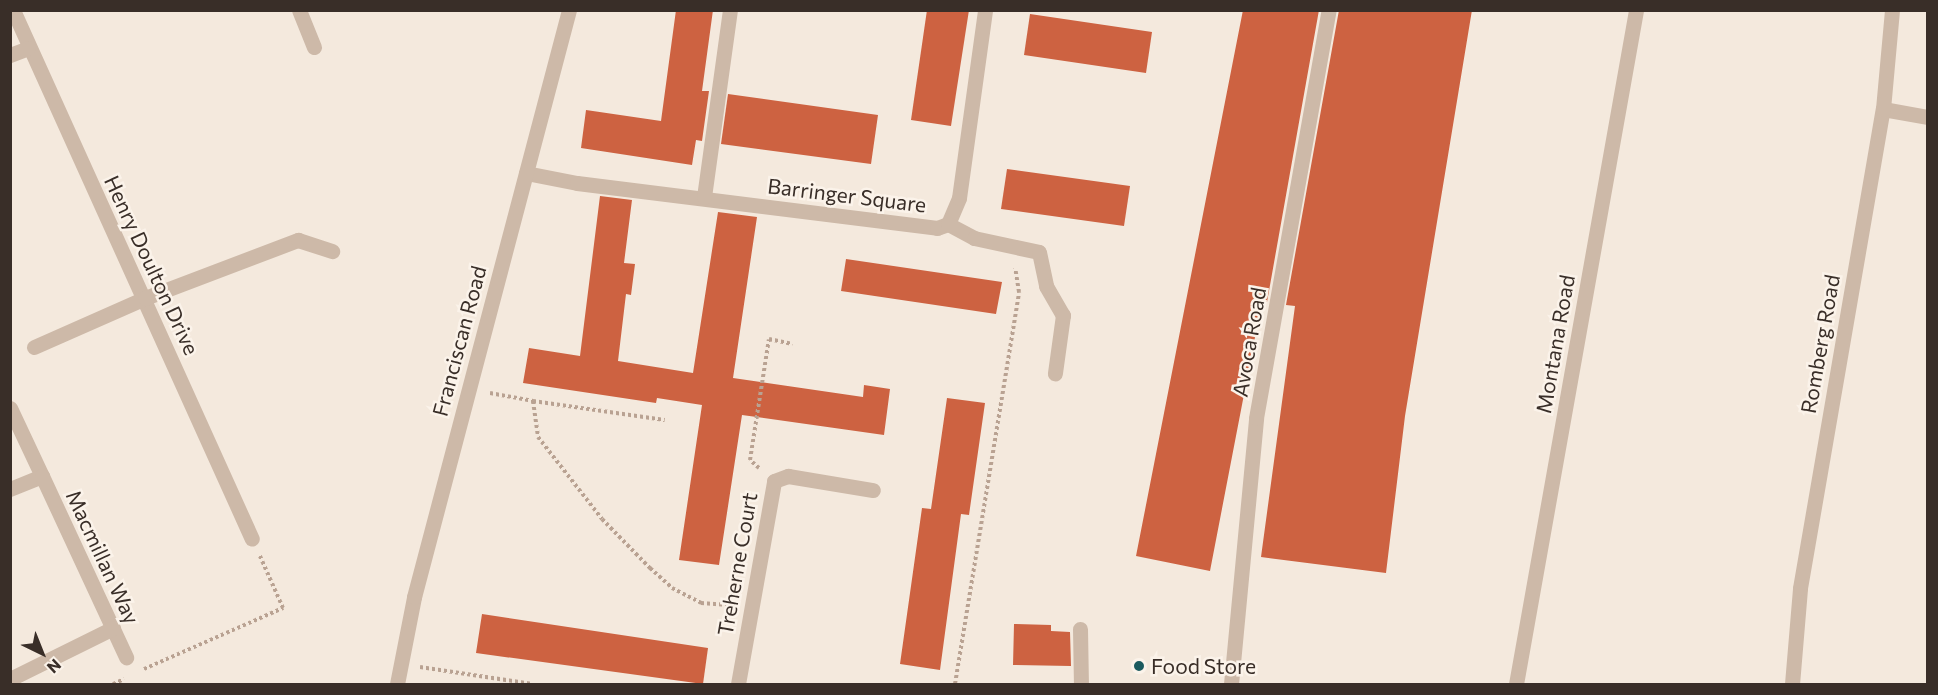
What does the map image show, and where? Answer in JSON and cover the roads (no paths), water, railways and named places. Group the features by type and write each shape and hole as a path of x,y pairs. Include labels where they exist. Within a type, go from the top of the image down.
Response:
{"street":[{"name":"Henry Doulton Drive","path":"13,10 28,48 146,298 252,538"},
{"path":"299,10 314,47"},
{"name":"Franciscan Road","path":"397,684 414,597 569,10"},
{"path":"704,197 730,10"},
{"name":"Barringer Square","path":"526,173 577,183 704,197 920,227 948,224 959,198 985,10"},
{"name":"Avoca Road","path":"1231,684 1256,418 1329,10"},
{"name":"Montana Road","path":"1516,684 1636,10"},
{"name":"Romberg Road","path":"1792,684 1802,577 1883,109 1892,10"},
{"path":"10,55 28,48"},
{"path":"1883,109 1928,117"},
{"path":"948,224 974,238 1039,252 1046,286 1063,315 1055,373"},
{"path":"34,347 146,298 298,240 332,251"},
{"name":"Macmillan Way","path":"10,408 126,657"},
{"name":"Macmillan Way","path":"10,489 42,476"},
{"name":"Treherne Court","path":"738,684 774,481 788,476 873,490"},
{"path":"10,678 113,628"},
{"path":"1080,629 1081,684"}],"place":[{"name":"Food Store","path":"1139,666"}]}
